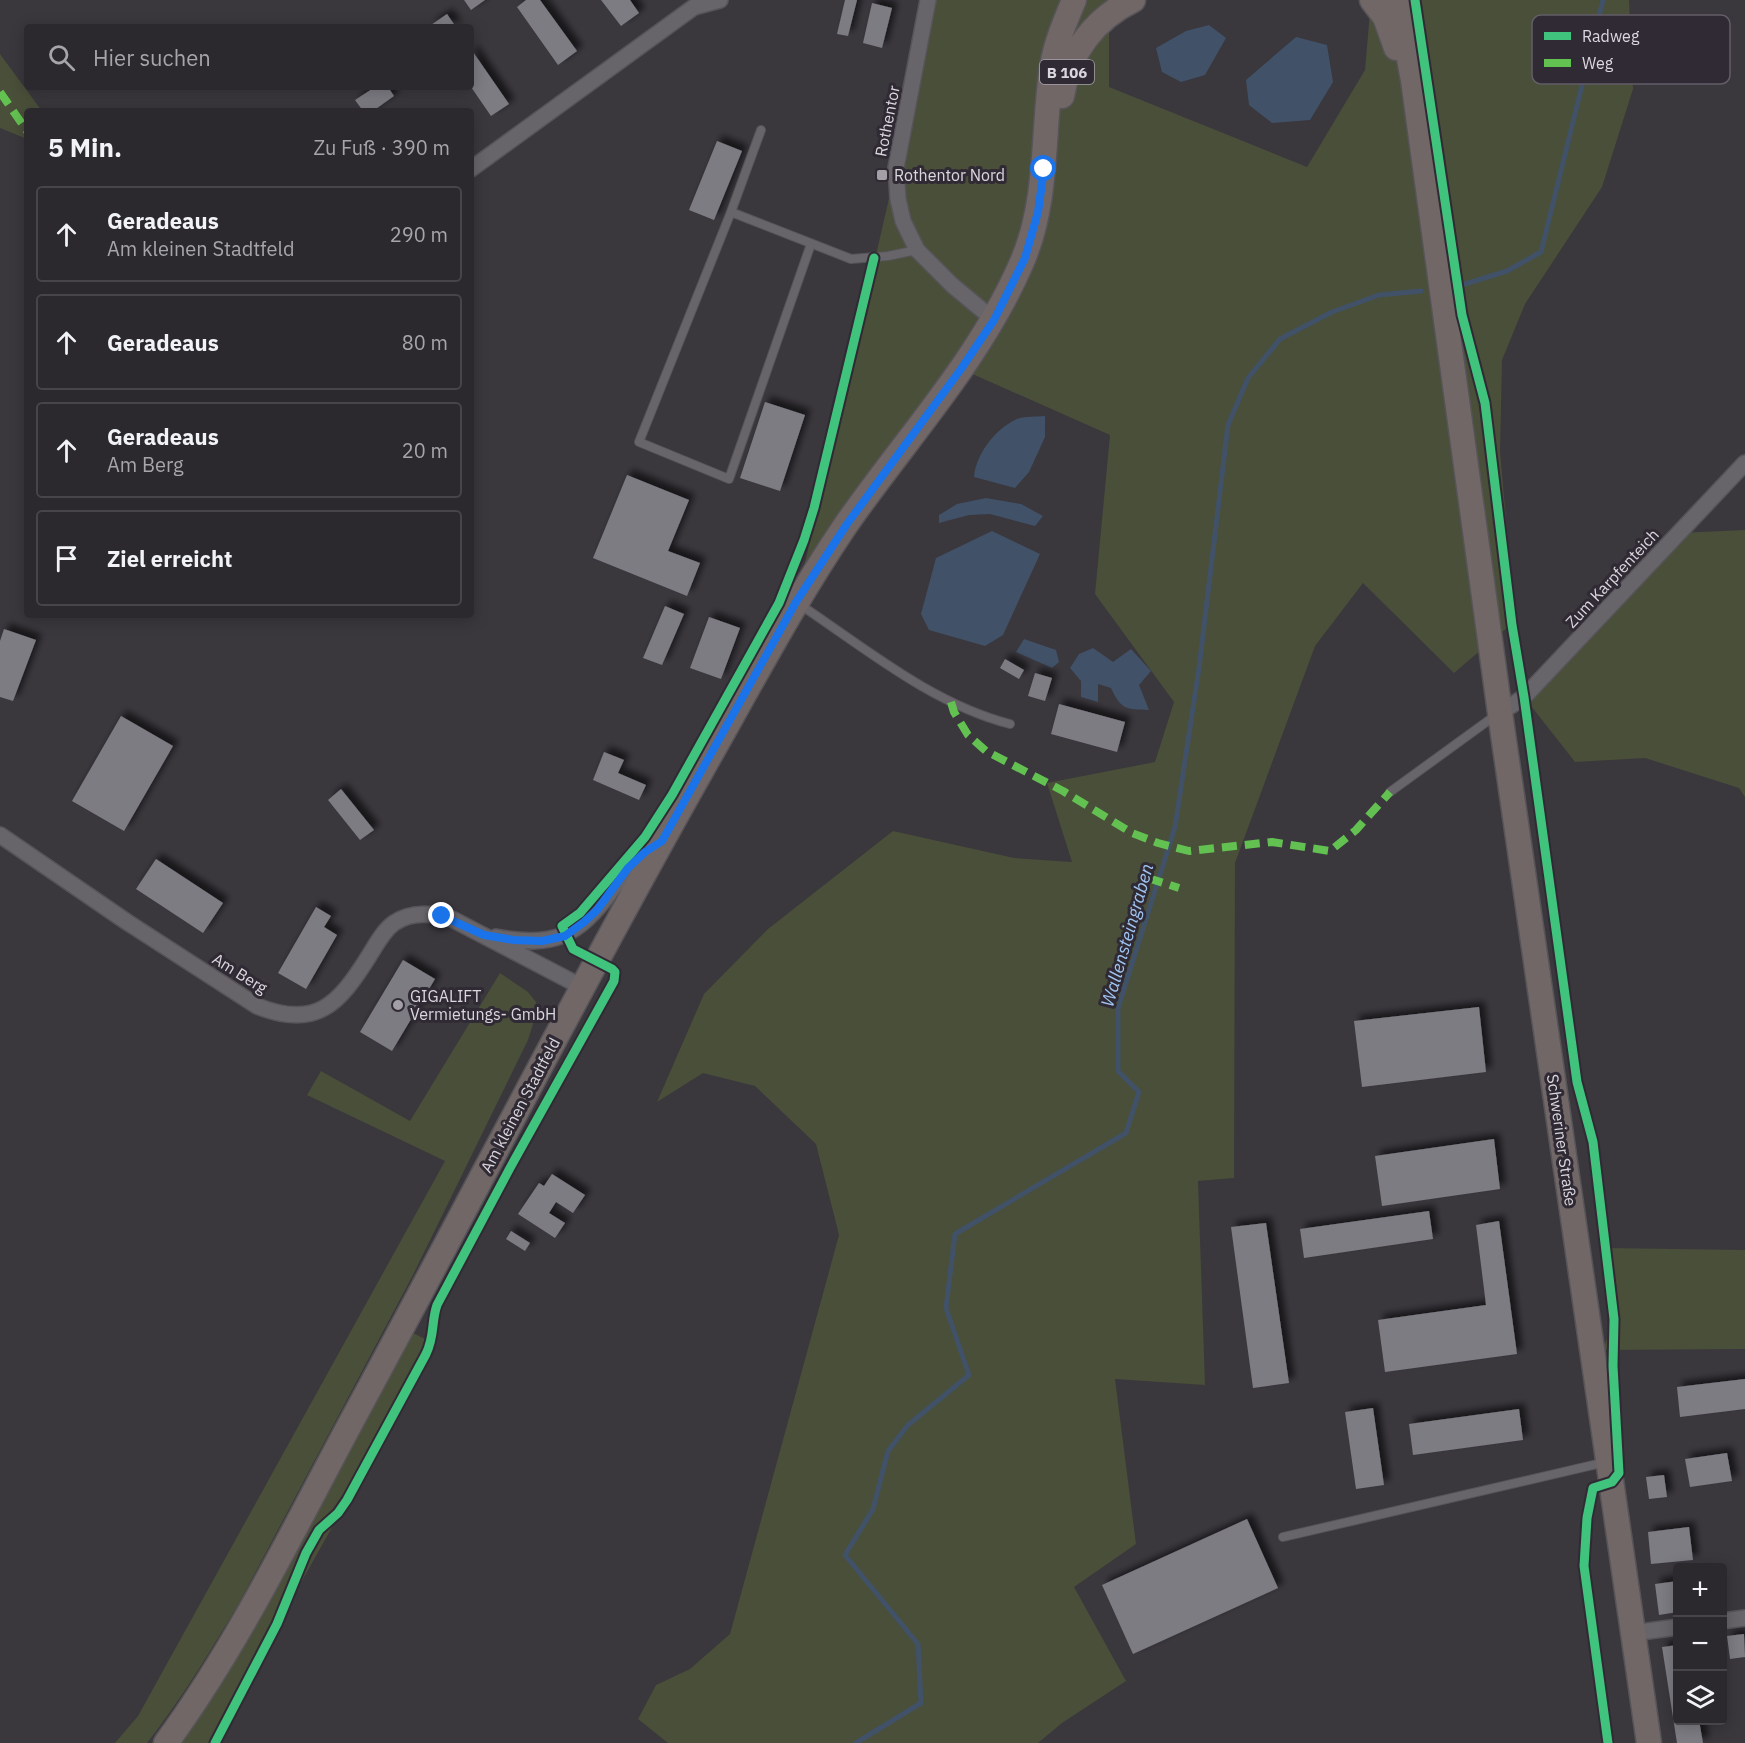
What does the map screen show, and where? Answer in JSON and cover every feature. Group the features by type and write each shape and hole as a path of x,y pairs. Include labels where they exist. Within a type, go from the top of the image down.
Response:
{"main road":[{"name":"B 106","path":"1044,169 1051,160 1058,143 1064,81 1077,49 1090,32 1109,14 1133,0"},
{"path":"1372,0 1385,17 1399,60 1413,80"},
{"name":"Schweriner Straße","path":"1398,0 1413,80 1500,712 1648,1743"},
{"name":"Am kleinen Stadtfeld","path":"166,1743 198,1698 244,1620 403,1327 582,987 796,602 847,524 994,320 1025,258 1038,212 1044,169 1052,66 1060,30 1074,1"}],"street":[{"path":"474,167 694,7 720,0"},
{"name":"Rothentor","path":"928,0 896,168 898,200 903,221 917,250 952,285 994,320"},
{"name":"Zum Karpfenteich","path":"1500,712 1524,697 1745,463"},
{"name":"Am Berg","path":"0,835 257,1006 276,1014 293,1016 326,1008 350,985 384,932 405,917 418,914 442,916 484,935 582,987"},
{"path":"484,935 529,942 565,936 597,910 628,868 645,852 662,841"},
{"path":"1727,1620 1745,1618"},
{"path":"1634,1633 1673,1628"}],"lane":[{"path":"761,130 731,212 639,442 729,479 811,244"},
{"path":"731,212 851,259 888,256 917,250"},
{"path":"796,602 902,673 951,702 990,719 1010,724"},
{"path":"1390,792 1500,712"},
{"path":"1284,1538 1607,1461"}],"green space":[{"path":"928,0 1133,0 1109,14 1109,87 1307,167 1365,70 1371,0 1629,0 1630,15 1532,15 1532,84 1633,84 1633,89 1602,187 1525,304 1502,360 1500,452 1515,621 1454,673 1363,583 1315,646 1235,863 1234,1178 1198,1181 1205,1385 1115,1379 1136,1544 1074,1587 1126,1681 1062,1723 1038,1743 668,1743 638,1719 656,1685 690,1669 730,1634 839,1235 816,1144 755,1086 703,1073 657,1102 704,994 768,929 893,831 1014,858 1072,862 1047,783 1155,762 1174,702 1095,594 1110,435 961,369 796,602 896,168"},
{"path":"0,54 24,87 24,90 27,90 40,108 24,108 24,138 0,128"},
{"path":"1745,530 1745,797 1739,788 1645,758 1575,762 1524,697 1679,533"},
{"path":"500,973 528,992 536,1002 534,1021 528,1040 413,1275 237,1607 194,1676 147,1743 115,1743 138,1716 445,1161 307,1095 321,1071 410,1121"},
{"path":"1604,1248 1745,1250 1745,1349 1603,1350 1614,1319"},
{"path":"409,1331 435,1344 285,1611 216,1743 174,1743"}],"water":[{"path":"1209,25 1226,38 1205,75 1181,82 1162,72 1156,48 1186,31"},
{"path":"1296,37 1327,45 1333,82 1310,120 1272,123 1249,105 1246,80"},
{"path":"1045,416 1045,437 1029,472 1015,488 974,477 983,451 1001,429 1020,418"},
{"path":"986,498 1021,504 1043,516 1035,526 990,514 969,515 939,523 939,515 957,504"},
{"path":"992,531 1040,554 1003,635 985,646 929,630 921,614 936,558"},
{"path":"1024,639 1056,650 1059,662 1052,668 1016,652"},
{"path":"1093,648 1113,662 1131,649 1151,671 1139,685 1149,710 1125,707 1118,701 1111,688 1098,684 1098,702 1081,697 1081,681 1070,668 1079,654"}],"building":[{"path":"464,0 485,0 471,10"},
{"path":"526,0 540,0 577,51 558,65 517,7"},
{"path":"601,0 630,0 639,13 621,26"},
{"path":"845,0 857,0 848,36 837,34"},
{"path":"872,3 892,8 882,48 863,43"},
{"path":"447,14 454,24 432,24"},
{"path":"474,53 509,104 491,116 473,90"},
{"path":"370,90 390,90 394,96 377,108 361,108 355,100"},
{"path":"717,141 742,151 714,220 689,210"},
{"path":"765,402 805,415 780,491 740,478"},
{"path":"627,475 689,500 668,551 700,563 687,596 593,558"},
{"path":"665,606 684,614 662,665 643,658"},
{"path":"709,617 740,628 721,679 690,668"},
{"path":"4,629 36,640 13,701 0,697 0,641"},
{"path":"1005,659 1024,670 1019,679 1000,668"},
{"path":"1035,673 1052,678 1045,701 1028,696"},
{"path":"1059,704 1125,722 1117,752 1051,734"},
{"path":"121,716 173,746 124,831 72,801"},
{"path":"604,752 624,760 618,773 646,785 639,800 593,780"},
{"path":"341,789 374,830 360,840 328,800"},
{"path":"156,859 223,903 203,933 136,889"},
{"path":"316,907 331,916 324,927 337,935 306,989 278,973"},
{"name":"GIGALIFT Vermietungs- GmbH","path":"403,960 435,979 392,1051 360,1032"},
{"path":"1479,1007 1486,1072 1362,1087 1354,1021"},
{"path":"1494,1139 1500,1189 1382,1206 1375,1156"},
{"path":"552,1174 585,1195 573,1213 556,1202 549,1213 565,1223 555,1238 518,1214 539,1183 544,1186"},
{"path":"1429,1211 1433,1239 1304,1258 1300,1229"},
{"path":"1499,1221 1517,1354 1385,1372 1378,1320 1486,1305 1476,1225"},
{"path":"1266,1223 1289,1383 1253,1388 1231,1227"},
{"path":"511,1231 530,1243 525,1251 506,1239"},
{"path":"1745,1379 1745,1409 1680,1417 1677,1387"},
{"path":"1373,1408 1384,1485 1356,1489 1345,1412"},
{"path":"1519,1409 1523,1440 1413,1455 1409,1424"},
{"path":"1727,1453 1732,1481 1690,1487 1685,1459"},
{"path":"1664,1475 1667,1497 1649,1499 1646,1477"},
{"path":"1247,1519 1278,1588 1133,1654 1102,1585"},
{"path":"1689,1527 1693,1560 1651,1564 1648,1532"},
{"path":"1673,1582 1673,1613 1659,1615 1655,1584"},
{"path":"1744,1634 1745,1657 1730,1659 1727,1636"},
{"path":"1673,1646 1673,1717 1662,1647"},
{"path":"1674,1725 1700,1725 1703,1743 1677,1743"}],"waterway":[{"name":"Wallensteingraben","path":"1599,15 1603,0"},
{"name":"Wallensteingraben","path":"1465,284 1507,271 1541,252 1582,84"},
{"name":"Wallensteingraben","path":"856,1743 921,1703 918,1644 845,1555 873,1509 888,1451 908,1425 969,1375 946,1308 955,1234 1126,1133 1139,1092 1118,1071 1118,1008 1175,827 1199,668 1228,425 1248,378 1280,339 1332,312 1379,295 1421,291"}],"marked path":[{"path":"0,92 24,127"},
{"path":"951,702 954,712 968,735 986,751 1063,791 1132,833 1189,851 1272,842 1330,851 1356,830 1390,792"},
{"path":"1148,878 1179,888"}],"cycle path":[{"path":"1415,0 1462,315 1485,403 1512,625 1577,1082 1593,1142 1614,1319 1613,1366 1619,1473 1612,1482 1593,1488 1587,1518 1584,1566 1608,1743"},
{"path":"215,1743 277,1624 306,1553 319,1530 338,1513 347,1500 426,1354 431,1341 437,1305 614,981 615,972 612,969 573,949 562,926 580,913 645,837 672,795 779,603 814,508 874,258"}],"place":[{"name":"Rothentor Nord","path":"882,175"},
{"name":"GIGALIFT Vermietungs- GmbH","path":"398,1005"}],"route":[{"path":"442,916 484,935 514,940 542,941 565,936 597,910 628,868 645,852 662,841 796,602 847,524 961,369 994,320 1025,258 1038,212 1044,169"}]}
